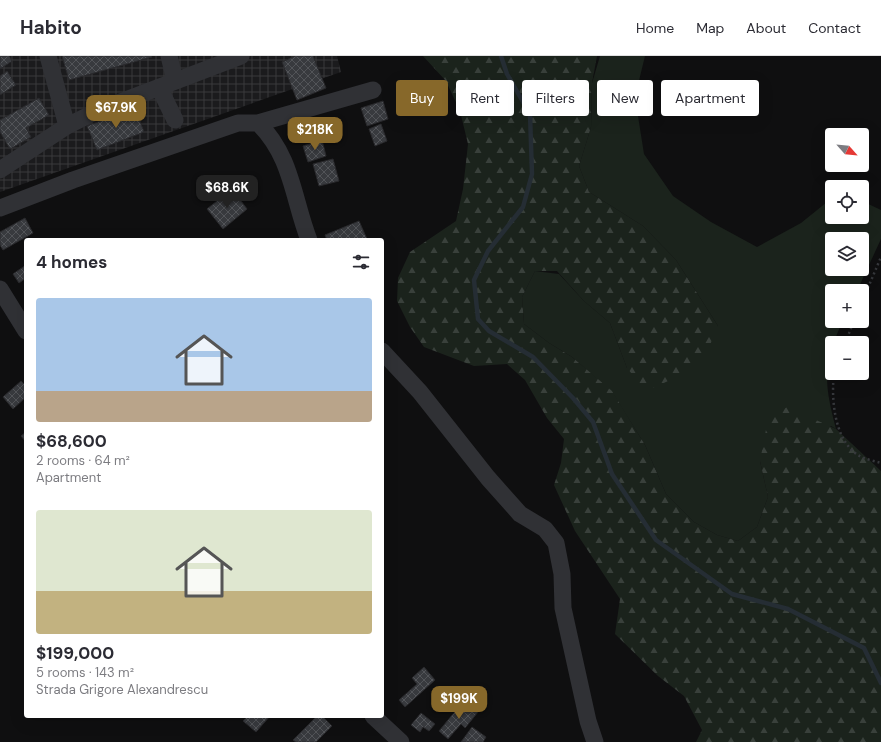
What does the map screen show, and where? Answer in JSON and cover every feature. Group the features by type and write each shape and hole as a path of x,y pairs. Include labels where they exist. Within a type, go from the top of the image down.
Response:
{"street":[{"path":"48,56 67,126"},
{"path":"169,56 175,81"},
{"path":"0,170 67,126 98,111 241,56"},
{"path":"159,87 175,120"},
{"path":"0,208 73,180 238,123 258,123 373,90"},
{"path":"258,123 270,135 292,180 307,238"},
{"path":"0,289 24,328"},
{"path":"384,353 420,392 488,478 520,514 545,529 556,543 562,574 563,608 588,721 595,742"},
{"path":"375,718 401,742"}],"path":[{"path":"869,286 881,258"},
{"path":"833,380 832,391 838,422 846,445 858,456 881,463"}],"shaded area":[{"path":"0,56 337,56 341,72 0,192"}],"green space":[{"path":"423,56 597,56 592,83 591,127 579,166 589,192 643,226 676,260 718,326 704,359 677,377 646,391 627,368 610,323 584,301 557,271 535,271 522,297 524,324 549,343 572,357 612,391 645,445 666,494 694,522 717,535 738,541 757,527 768,497 760,461 768,419 787,407 836,429 881,471 881,742 696,742 702,730 684,696 658,676 615,634 620,599 575,531 554,485 561,463 564,439 547,418 525,380 507,364 474,366 424,347 410,327 397,301 398,278 410,252 456,221 463,189 468,144 461,116 514,116 514,80 456,80 456,102 448,85 448,80 445,80"},
{"path":"600,56 645,56 639,80 597,80 597,116 638,116 644,154 673,196 711,222 757,247 801,223 825,204 825,224 869,224 869,204 881,210 881,239 869,265 869,232 825,232 825,276 864,276 860,284 825,284 825,328 840,328 836,336 825,336 825,380 827,380 829,399 836,429 831,426 760,461 768,497 757,527 738,541 717,535 694,522 666,494 645,445 612,392 572,357 549,343 524,324 522,297 535,271 559,274 584,301 610,323 627,368 718,326 676,260 643,226 589,192 579,166 591,127 592,83"}],"building":[{"path":"0,56 9,56 12,61 0,69"},
{"path":"62,56 151,56 152,57 69,80"},
{"path":"295,56 313,56 326,88 297,100 282,62"},
{"path":"7,71 16,85 0,95 0,76"},
{"path":"39,98 49,115 26,128 31,137 10,149 0,132 0,120"},
{"path":"383,101 388,119 367,126 361,108"},
{"path":"135,108 144,132 97,150 87,126"},
{"path":"381,124 387,141 375,146 369,129"},
{"path":"322,140 326,156 308,162 303,146"},
{"path":"333,159 339,181 319,186 313,164"},
{"path":"232,189 247,209 223,229 207,209"},
{"path":"25,218 33,233 3,250 0,245 0,232"},
{"path":"359,221 367,238 326,238 325,235"},
{"path":"24,266 24,279 19,283 13,274"},
{"path":"21,381 24,384 24,399 13,409 3,397"},
{"path":"424,667 435,680 405,707 399,700 417,684 412,678"},
{"path":"467,703 478,712 465,728 461,724 448,739 439,731 458,708 461,710"},
{"path":"421,713 435,724 429,731 423,727 420,732 411,725"},
{"path":"246,718 268,718 256,732 243,721"},
{"path":"315,718 324,718 332,726 316,742 296,742 293,740"},
{"path":"472,727 486,737 483,742 461,742"}],"waterway":[{"path":"501,56 507,74 530,114 532,174 523,207 488,251 474,280 478,319 489,331 533,357 573,398 593,422 612,474 656,540 732,594 788,609 864,648 881,683"}]}
